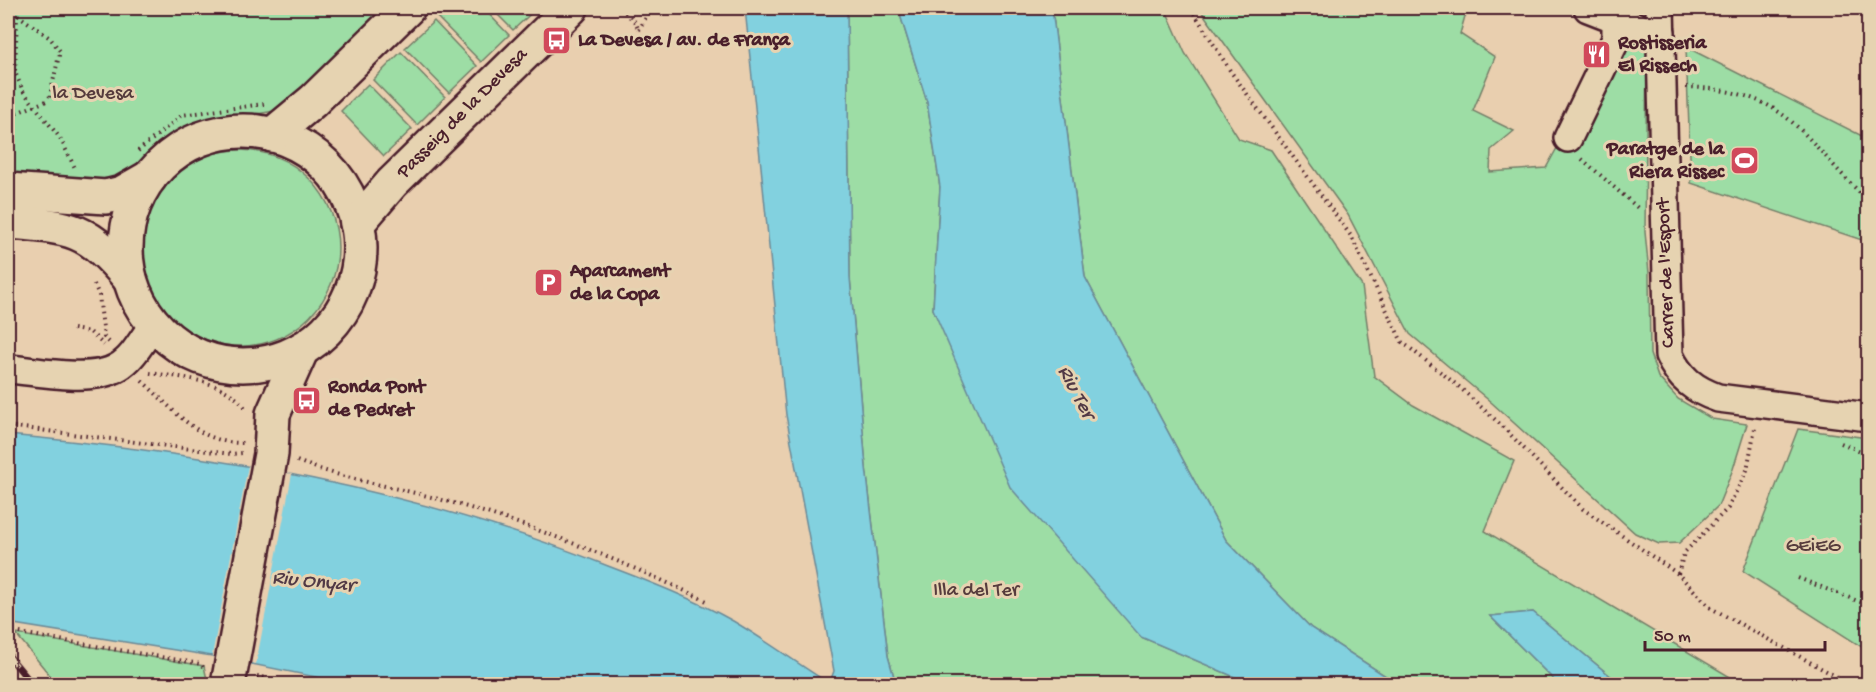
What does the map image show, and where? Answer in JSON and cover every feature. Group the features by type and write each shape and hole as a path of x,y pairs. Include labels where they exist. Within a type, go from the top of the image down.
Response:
{"main road":[{"path":"272,135 313,101 408,8"},
{"name":"Passeig de la Devesa","path":"357,224 392,183 571,8"},
{"path":"8,190 106,197 122,193 140,168 211,136 242,131 272,135 303,148 328,168 347,194 357,224 360,256 351,293 328,329 302,349 263,364 241,365 219,363 189,352 154,324 137,299 126,258 128,227 139,195 140,168"},
{"path":"8,222 48,225 84,235 101,246 130,279"},
{"path":"262,416 302,349"},
{"path":"229,676 271,450 262,416 241,365"}],"street":[{"path":"1588,8 1616,21 1650,32 1661,20"},
{"name":"Carrer de l'Esport","path":"1661,20 1669,356 1675,369 1695,388 1737,403 1869,417"},
{"path":"1568,138 1616,39 1616,21"},
{"path":"8,369 91,375 133,368 154,324"}],"path":[{"path":"8,8 50,38 60,51 49,100 9,115"},
{"path":"621,8 636,23 639,31 651,8"},
{"path":"1191,8 1231,72 1351,237 1402,342 1457,385 1501,425 1583,508 1678,574 1711,608 1851,684"},
{"path":"17,15 15,72 23,91 60,138 79,176"},
{"path":"1682,87 1720,88 1754,97 1788,117 1869,200"},
{"path":"140,168 182,115 265,104 274,99"},
{"path":"1568,138 1567,145 1570,150 1621,192 1666,235"},
{"path":"73,329 90,332 133,368 202,435 224,443 255,442 320,470 446,501 528,525 599,553 710,602"},
{"path":"133,368 196,379 221,388 262,416"},
{"path":"1678,574 1684,553 1728,508 1747,470 1760,405"},
{"path":"8,426 231,454 271,450"},
{"path":"1841,443 1869,454"},
{"path":"1798,578 1869,605"},
{"path":"8,631 201,664 229,676 294,684"}],"green space":[{"name":"la Devesa","path":"8,8 388,8 280,110 188,126 130,174 99,188 8,180"},
{"path":"447,8 483,8 509,35 481,62 437,17"},
{"path":"491,8 537,8 513,30"},
{"name":"Illa del Ter","path":"847,8 898,8 927,102 940,187 933,309 1141,637 1251,684 896,684 888,656 866,467 850,277"},
{"path":"1052,8 1165,8 1185,53 1239,139 1271,150 1362,286 1374,376 1413,405 1514,461 1485,531 1742,684 1613,684 1613,678 1533,612 1490,616 1554,680 1555,684 1398,684 1311,628 1226,540 1085,277"},
{"path":"1199,8 1481,8 1465,16 1460,34 1495,57 1473,111 1514,131 1491,150 1490,172 1546,168 1557,148 1585,137 1626,40 1647,45 1645,232 1649,273 1650,354 1658,377 1678,399 1712,419 1747,424 1733,469 1718,506 1679,543 1659,544 1635,533 1492,403 1410,334 1348,215"},
{"path":"434,21 477,66 449,93 405,48"},
{"path":"1686,47 1868,139 1868,242 1691,183"},
{"path":"401,52 445,97 417,125 373,80"},
{"path":"368,84 412,129 384,156 341,111"},
{"path":"240,150 268,154 286,162 302,172 316,186 334,220 338,248 334,276 326,294 316,310 302,324 268,342 240,346 212,342 194,334 178,324 164,310 146,276 142,248 146,220 154,202 164,186 178,172 212,154"},
{"name":"GEiEG","path":"1798,429 1868,438 1868,651 1743,571"},
{"path":"16,634 204,666 208,684 57,684"}],"water":[{"name":"Riu Onyar","path":"745,8 847,8 850,277 866,467 888,656 896,684 350,684 212,656 8,623 8,435 161,452 237,464 388,496 462,516 536,539 687,598 745,628 824,680 831,679 834,671 786,415"},
{"name":"Riu Ter","path":"898,8 1052,8 1085,277 1226,540 1311,628 1398,684 1251,684 1141,637 1010,487 933,309 940,187 927,102"},
{"path":"1533,612 1614,679 1613,684 1555,684 1554,680 1490,616"}],"pier":[{"path":"248,466 292,474 256,664 212,656"}],"railway":[{"path":"8,655 32,684"}],"place":[{"name":"La Devesa / av. de França","path":"557,41"},
{"name":"Rostisseria El Rissech","path":"1597,55"},
{"name":"Paratge de la Riera Rissec","path":"1745,161"},
{"name":"Aparcament de la Copa","path":"549,283"},
{"name":"Ronda Pont de Pedret","path":"307,400"}]}
